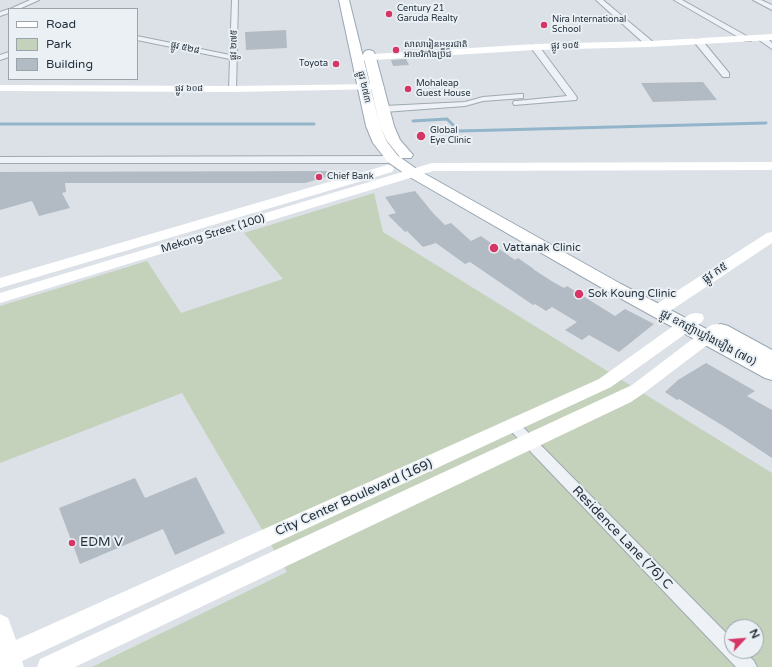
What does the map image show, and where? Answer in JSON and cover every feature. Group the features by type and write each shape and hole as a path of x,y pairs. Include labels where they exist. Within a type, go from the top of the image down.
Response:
{"main road":[{"name":"ផ្លូវ ២៧៣","path":"344,0 366,41 391,136 409,164"},
{"name":"ផ្លូវ ២៧៣","path":"355,0 354,18 357,58 377,137 382,147 409,164"},
{"name":"ផ្លូវ ឧកញ៉ាឃ្លាំងមឿង (៧០)","path":"409,164 711,333 772,373"},
{"name":"ផ្លូវ ឧកញ៉ាឃ្លាំងមឿង (៧០)","path":"711,333 772,358"}],"street":[{"path":"16,8 36,0"},
{"name":"ផ្លូវ ២៧៥","path":"233,89 235,0"},
{"path":"599,0 650,44"},
{"path":"677,0 748,39"},
{"path":"756,0 772,8"},
{"name":"ផ្លូវ ៥២៨","path":"138,38 234,58"},
{"path":"767,38 772,47"},
{"name":"ផ្លូវ ១០៥","path":"357,58 536,47 650,44 767,38"},
{"path":"698,41 726,75"},
{"path":"384,109 466,104 483,99 519,100 573,98 536,47"},
{"name":"ផ្លូវ ៦០៨","path":"0,88 233,89 378,87"},
{"path":"409,164 427,157 772,156"},
{"path":"0,160 386,160 432,167 772,166"},
{"name":"Mekong Street (100)","path":"0,283 409,164"},
{"name":"Mekong Street (100)","path":"0,298 409,164"},
{"name":"ផ្លូវ ក៥","path":"664,307 772,236"},
{"name":"City Center Boulevard (169)","path":"7,660 605,383 691,322"},
{"name":"City Center Boulevard (169)","path":"49,667 624,397 638,389 711,333"},
{"name":"Residence Lane (76) C","path":"513,425 724,643"},
{"path":"0,625 7,660"},
{"name":"Residence Lane (76) C","path":"740,659 748,667"}],"green space":[{"path":"374,193 383,232 772,473 772,667 92,667 287,572 182,393 0,463 0,306 147,261 181,313 283,279 244,233"}],"building":[{"path":"286,30 287,48 246,50 245,32"},
{"path":"406,59 409,65 393,66 391,60"},
{"path":"703,82 717,100 653,102 641,83"},
{"path":"333,171 334,175 305,183 65,183 66,192 62,193 70,208 39,216 32,201 0,210 0,172"},
{"path":"415,191 445,225 451,223 471,241 481,236 515,260 518,258 553,282 564,288 567,286 615,316 625,309 654,324 619,352 589,335 582,340 565,330 577,322 552,307 546,311 535,304 533,305 470,262 465,264 436,243 423,247 407,231 405,232 388,215 396,213 385,197"},
{"path":"706,363 755,391 747,396 772,410 772,458 725,427 665,392 678,380"},
{"path":"196,477 225,533 175,555 163,529 80,564 59,508 135,478 145,498"}],"waterway":[{"path":"413,121 447,119 459,131 766,123"},
{"path":"0,124 314,124"}],"place":[{"name":"Century 21 Garuda Realty","path":"389,14"},
{"name":"Nira International School","path":"544,25"},
{"name":"សាលារៀនអន្តរជាតិ អាមេរិកាំងប្រ៊ីជ","path":"396,50"},
{"name":"Toyota","path":"336,64"},
{"name":"Mohaleap Guest House","path":"408,89"},
{"name":"Global Eye Clinic","path":"421,136"},
{"name":"Chief Bank","path":"319,177"},
{"name":"Vattanak Clinic","path":"494,248"},
{"name":"Sok Koung Clinic","path":"579,294"},
{"name":"EDM V","path":"72,543"}]}
